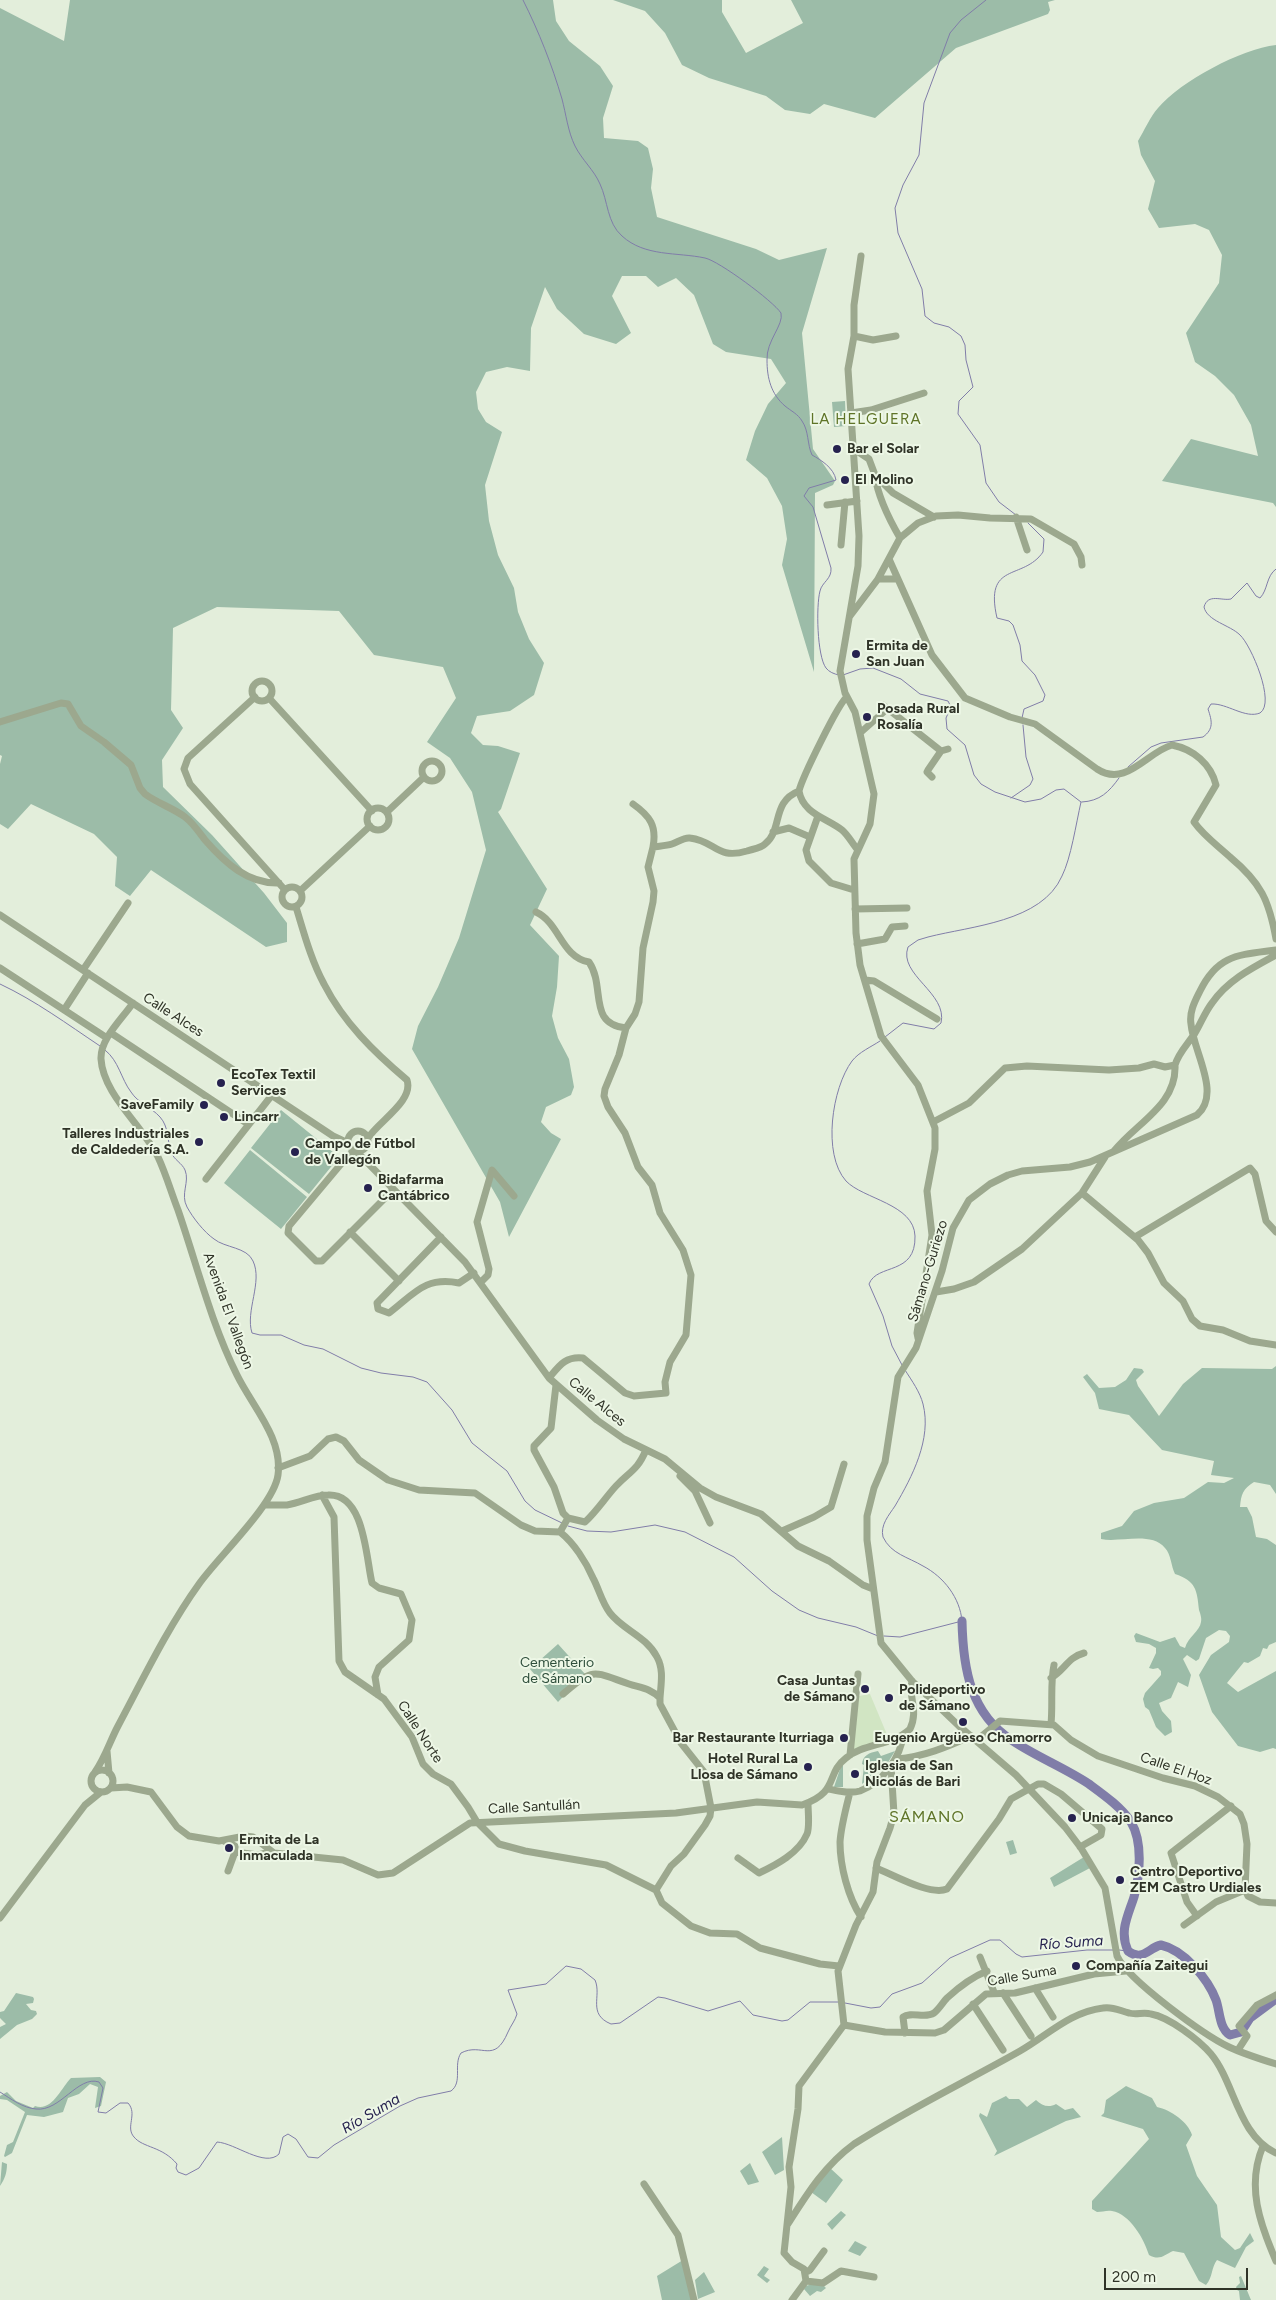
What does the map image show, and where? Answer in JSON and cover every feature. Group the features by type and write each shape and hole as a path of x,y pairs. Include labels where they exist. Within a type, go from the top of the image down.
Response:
{"street":[{"path":"861,256 854,305 854,336 848,369 859,536 858,566 840,671 842,683 855,712 874,794 870,824 854,859 855,910 860,965 881,1036 918,1084 933,1122 935,1149 927,1191 932,1235 917,1334 918,1341"},
{"path":"854,336 873,340 896,336"},
{"path":"851,413 871,410 924,393"},
{"path":"854,449 869,460 888,517 900,538"},
{"path":"875,475 893,493 934,517"},
{"path":"827,505 857,501"},
{"path":"841,545 845,502"},
{"path":"849,618 878,579 900,538 913,526 934,517 958,515 1031,519 1040,526 1068,539 1078,550 1082,565"},
{"path":"1016,517 1027,550"},
{"path":"889,559 896,580 905,593 915,620 932,655 961,695 977,705 1044,729 1102,772 1130,772 1160,750 1172,745 1187,750 1206,763 1212,772 1216,785 1194,822 1204,834 1233,858 1261,890 1270,907 1276,939"},
{"path":"878,579 896,580"},
{"path":"264,680 270,684 272,689 269,698 262,701 255,697 252,691 253,686 259,681 264,680"},
{"path":"255,697 188,758 185,773 190,784 285,890"},
{"path":"848,697 842,700 835,718 816,750 803,777 799,792 803,803 818,816 829,821 844,832 857,849"},
{"path":"269,698 372,811"},
{"path":"0,722 61,703 68,704 81,726 131,764 140,788 145,794 184,817 227,863 239,872 268,883 279,883"},
{"path":"860,733 885,707 944,751 928,770 932,777"},
{"path":"387,812 424,777"},
{"path":"653,847 671,844 687,838 698,840 727,854 737,854 764,845 773,832 781,807 788,797 799,792"},
{"path":"549,1378 560,1364 575,1357 583,1358 625,1393 634,1396 666,1392 666,1372 686,1335 690,1275 683,1250 660,1213 652,1185 638,1167 625,1133 608,1107 604,1096 619,1055 626,1028 635,1014 639,1002 642,948 653,902 654,891 648,867 653,847 654,827 650,819 633,804"},
{"path":"380,808 387,812 389,820 385,828 377,830 370,826 368,818 372,811 380,808"},
{"path":"818,816 806,850 809,861 832,883 854,890"},
{"path":"300,890 370,826"},
{"path":"773,832 789,828 810,837"},
{"path":"291,887 300,890 302,899 296,907 290,908 283,903 282,896 285,890 291,887"},
{"path":"64,1010 128,903"},
{"path":"296,907 324,984 339,1008 372,1050 407,1080 409,1090 404,1099 366,1135"},
{"path":"855,910 906,908"},
{"path":"536,912 549,920 567,949 580,960 590,962 595,970 600,1013 606,1022 614,1026 626,1028"},
{"name":"Calle Alces","path":"0,915 332,1136 354,1146 364,1161 441,1237 474,1273 549,1378 611,1432 665,1459 700,1488 716,1497 761,1514 798,1546 829,1561 863,1585 873,1589"},
{"path":"857,944 885,940 892,927 905,926"},
{"name":"Sámano-Guriezo","path":"1276,950 1230,958 1214,968 1192,1007 1191,1024 1208,1098 1202,1110 1184,1121 1108,1155 1070,1167 1022,1171 1008,1175 978,1192 969,1200 957,1219 936,1292 918,1341 896,1385 885,1462 874,1488 867,1516 879,1636 884,1648 912,1681 1049,1808 1080,1847 1105,1888 1117,1956 1126,1971 1142,1986 1214,2038 1238,2050 1276,2064"},
{"path":"936,1292 965,1286 983,1277 1022,1249 1082,1193 1108,1155 1168,1097 1174,1082 1175,1065 1180,1051 1193,1035 1211,1003 1245,971 1276,955"},
{"path":"0,968 108,1038 248,1124"},
{"path":"866,980 874,981 937,1019"},
{"path":"108,1038 133,1003"},
{"name":"Avenida El Vallegón","path":"95,1772 171,1630 198,1585 264,1505 274,1487 278,1468 276,1449 269,1432 237,1376 221,1338 163,1168 150,1141 105,1080 101,1056 108,1038"},
{"path":"933,1122 969,1103 1005,1068 1027,1066 1109,1070 1139,1068 1154,1064 1165,1067 1175,1065"},
{"path":"206,1179 272,1095"},
{"path":"366,1135 355,1131 354,1146 346,1158 288,1230 319,1262 393,1190"},
{"path":"354,1146 368,1143 366,1135"},
{"path":"1134,1237 1250,1168 1255,1174 1266,1221 1276,1232"},
{"path":"481,1282 488,1276 489,1269 477,1222 492,1170 514,1196"},
{"path":"1082,1193 1144,1246 1164,1283 1183,1301 1192,1319 1200,1326 1223,1330 1250,1341 1276,1345"},
{"path":"350,1232 399,1281"},
{"path":"441,1237 376,1303 378,1309 385,1313 389,1312 428,1284 444,1281 459,1283 474,1273"},
{"path":"556,1385 552,1424 534,1446 534,1450 546,1471 567,1519 585,1522 597,1511 616,1486 636,1469 646,1450"},
{"path":"278,1468 310,1456 328,1439 336,1437 344,1442 359,1460 388,1480 419,1490 475,1493 521,1525 535,1531 561,1530"},
{"path":"782,1531 814,1517 831,1507 844,1464"},
{"path":"674,1465 677,1473 695,1492 710,1523"},
{"path":"264,1505 288,1504 322,1495 341,1496 349,1504 362,1529 372,1583 380,1588 401,1594 411,1616 409,1640 388,1657 377,1672 375,1677 378,1695"},
{"name":"Calle Norte","path":"322,1495 334,1517 339,1661 345,1672 378,1695 393,1711 408,1731 423,1764 433,1774 451,1784 477,1822 499,1844 525,1851 606,1865 656,1890"},
{"path":"561,1530 567,1519"},
{"path":"561,1530 586,1566 609,1612 620,1624 638,1635 650,1646 657,1656 662,1677 660,1704 682,1743 704,1772 711,1808 710,1816 684,1854 671,1866 656,1890 662,1903 682,1920 710,1933 737,1934 760,1948 820,1964 839,1966"},
{"path":"1051,1678 1057,1675 1072,1658 1084,1653"},
{"path":"897,1759 941,1749 974,1738 986,1733 996,1724 1005,1721 1052,1724 1054,1704 1051,1678 1054,1665"},
{"path":"563,1694 585,1676 601,1673 630,1684 646,1687 660,1698"},
{"path":"850,1755 858,1674"},
{"path":"738,1858 759,1873 772,1867 792,1852 807,1834 808,1803 821,1796 829,1788 840,1763 850,1755 903,1734 910,1728 914,1717 912,1681"},
{"name":"Calle El Hoz","path":"1052,1724 1070,1740 1098,1756 1209,1791 1231,1806 1240,1814 1246,1831 1246,1890"},
{"path":"829,1788 850,1792 864,1789 897,1759 903,1734"},
{"path":"107,1748 111,1776 110,1788"},
{"path":"792,2300 806,2281 806,2272 784,2253 791,2186 788,2171 798,2109 799,2086 844,2025 838,1971 873,1892 881,1847 894,1814 891,1766"},
{"path":"85,1805 95,1772 102,1770 127,1787"},
{"path":"91,1782 95,1790 101,1792"},
{"path":"876,1868 925,1888 940,1892 948,1889 999,1819 1011,1799 1038,1784 1044,1784 1061,1794 1102,1829 1101,1835 1080,1847"},
{"path":"0,1918 85,1805 101,1792 110,1788 127,1787 143,1789 153,1794 177,1828 185,1834 223,1841 235,1846 235,1852 228,1871"},
{"path":"850,1792 841,1833 841,1848 852,1900 861,1917"},
{"name":"Calle Santullán","path":"270,1852 343,1860 378,1875 385,1876 464,1826 477,1822 676,1813 757,1802 802,1805 808,1803"},
{"path":"1197,1916 1187,1902 1171,1853 1231,1806"},
{"path":"223,1841 245,1836 253,1837 270,1852"},
{"path":"235,1852 258,1855 270,1852"},
{"path":"1184,1925 1216,1902 1246,1890 1253,1900 1276,1904"},
{"path":"980,1957 994,1992"},
{"path":"905,2032 903,2017 934,2012 959,1987 975,1976 987,1971"},
{"name":"Calle Suma","path":"844,2025 885,2032 935,2034 944,2030 986,1994 1034,1988 1094,1974 1126,1971"},
{"path":"1034,1988 1053,2017"},
{"path":"1003,1993 1031,2036"},
{"path":"1238,2050 1247,2036 1239,2026 1257,2005 1276,1995"},
{"path":"973,2004 1003,2050"},
{"path":"788,2224 822,2173 854,2144 1034,2043 1071,2018 1085,2011 1104,2008 1131,2014 1156,2015 1187,2033 1204,2047 1219,2065 1248,2126 1263,2146 1276,2153"},
{"path":"1263,2146 1254,2190 1260,2220 1276,2261"},
{"path":"644,2184 678,2235 694,2300"},
{"path":"806,2272 810,2270 824,2251"},
{"path":"806,2281 823,2282 840,2271 874,2277"}],"green space":[{"path":"70,0 553,0 556,21 569,41 600,66 613,86 603,118 604,138 638,141 648,148 653,169 651,188 657,217 756,249 779,260 827,248 802,333 813,449 835,481 833,485 815,493 814,672 782,565 787,539 782,506 767,478 746,460 755,431 768,404 786,383 771,359 726,352 713,344 694,295 676,278 658,287 646,276 622,276 612,296 631,333 616,344 584,334 557,309 545,287 531,328 530,371 507,367 486,372 476,392 478,409 486,422 502,432 485,485 489,521 498,555 514,588 518,612 529,639 544,663 534,695 510,711 477,716 471,733 483,745 498,746 520,753 501,809 498,812 547,889 530,925 559,956 557,987 552,1016 558,1038 569,1059 574,1087 571,1095 546,1107 541,1122 551,1133 561,1139 509,1237 500,1202 412,1049 418,1026 438,987 459,938 486,850 472,792 450,758 427,742 456,698 443,667 374,655 339,611 217,607 173,628 171,710 183,728 162,760 163,787 212,835 264,893 287,923 287,942 266,947 151,870 130,896 115,886 117,857 94,834 31,804 8,829 0,824 0,764 2,756 0,755 0,8 64,41"},
{"path":"613,0 722,0 722,12 746,53 803,23 791,0 1055,0 1048,2 1050,10 1048,14 956,48 875,118 824,104 810,114 785,110 766,96 709,78 682,65 665,33 645,11"},
{"path":"1276,45 1276,507 1273,503 1162,481 1191,439 1258,456 1251,425 1234,395 1215,376 1195,362 1186,333 1219,283 1222,255 1209,230 1195,224 1159,228 1148,209 1155,181 1141,155 1138,141 1155,112 1181,87 1229,60"},
{"path":"845,401 846,426 834,427 832,402"},
{"name":"Campo de Fútbol de Vallegón","path":"281,1110 339,1157 309,1194 251,1148"},
{"path":"250,1150 307,1197 281,1229 224,1183"},
{"path":"1276,1366 1276,1494 1270,1485 1254,1482 1243,1492 1240,1507 1247,1507 1252,1517 1256,1537 1267,1539 1276,1545 1276,1642 1269,1645 1267,1649 1263,1648 1260,1656 1248,1663 1244,1662 1227,1683 1238,1692 1276,1671 1276,1749 1273,1748 1260,1752 1238,1746 1212,1712 1199,1675 1211,1655 1229,1642 1230,1636 1226,1631 1219,1630 1206,1638 1199,1659 1196,1661 1187,1655 1183,1659 1191,1675 1188,1687 1178,1682 1171,1698 1159,1703 1162,1711 1171,1721 1172,1732 1165,1736 1156,1727 1149,1710 1145,1707 1143,1699 1145,1693 1161,1675 1161,1671 1158,1668 1149,1668 1156,1653 1156,1648 1149,1644 1136,1642 1134,1636 1136,1633 1160,1642 1175,1637 1180,1646 1185,1648 1201,1622 1196,1592 1191,1583 1175,1574 1169,1553 1159,1543 1144,1539 1101,1539 1101,1533 1122,1526 1134,1511 1154,1503 1184,1498 1208,1482 1224,1483 1234,1478 1211,1475 1214,1461 1162,1450 1129,1415 1099,1409 1095,1393 1083,1377 1087,1374 1099,1388 1115,1387 1126,1380 1134,1368 1142,1369 1144,1372 1136,1380 1138,1386 1159,1416 1183,1384 1202,1368 1272,1369"},
{"name":"Cementerio de Sámano","path":"558,1644 585,1674 558,1702 530,1669"},
{"path":"878,1751 881,1756 895,1751 887,1764 862,1784 864,1765 862,1764 864,1758"},
{"path":"843,1765 843,1787 834,1787 841,1766"},
{"path":"1013,1840 1017,1853 1010,1855 1006,1842"},
{"path":"1084,1857 1090,1868 1054,1887 1050,1878"},
{"path":"16,1993 33,1997 33,2003 26,2004 31,2010 36,2011 37,2014 32,2019 17,2025 0,2039 0,2027 6,2024 0,2018 0,2012 4,2011"},
{"path":"100,2077 106,2082 101,2106 95,2108 98,2087 90,2084 79,2094 68,2098 63,2112 44,2117 27,2115 12,2153 4,2156 7,2145 13,2142 25,2112 7,2100 0,2099 0,2096 7,2092 16,2101 33,2108 35,2106 41,2107 46,2106 56,2098 71,2078"},
{"path":"1126,2086 1152,2098 1157,2107 1178,2117 1190,2130 1192,2135 1186,2145 1197,2176 1217,2205 1221,2237 1235,2250 1240,2248 1250,2233 1254,2241 1246,2247 1235,2268 1217,2260 1206,2285 1199,2281 1184,2253 1173,2251 1164,2256 1153,2257 1149,2255 1140,2235 1125,2217 1112,2211 1097,2212 1092,2209 1092,2201 1149,2139 1143,2129 1101,2116 1104,2113 1106,2100"},
{"path":"1006,2096 1009,2099 1019,2099 1027,2107 1036,2100 1046,2106 1056,2104 1065,2110 1073,2108 1081,2117 1066,2121 994,2156 997,2151 979,2116 980,2113 987,2117 992,2103"},
{"path":"782,2137 784,2170 775,2175 762,2152"},
{"path":"2,2162 7,2164 7,2167 0,2186"},
{"path":"750,2163 759,2182 748,2185 740,2171"},
{"path":"829,2167 843,2180 826,2203 811,2192"},
{"path":"841,2211 846,2215 832,2230 827,2224"},
{"path":"855,2241 867,2247 860,2256 848,2251"},
{"path":"683,2260 692,2300 662,2300 657,2276"},
{"path":"764,2266 769,2269 764,2276 770,2280 767,2283 757,2275"},
{"path":"704,2272 715,2292 698,2299 695,2280"},
{"path":"1241,2276 1251,2300 1240,2300 1239,2291 1236,2287 1240,2283 1239,2277"},
{"path":"812,2284 823,2285 826,2288 810,2296 804,2289"}],"shaded area":[{"path":"870,1694 888,1737 853,1751 859,1696"}],"waterway":[{"path":"523,0 540,36 554,74 573,141 600,184 613,225 617,231 631,243 651,251 694,256 712,261 757,291 781,313 780,323 767,353 771,385 780,401 802,421 806,429 812,455 830,468 836,480 809,488 804,496 813,507 831,568 830,575 821,588 819,598 818,631 821,653 826,668 832,673 839,675"},
{"path":"986,0 961,20 950,33 924,103 919,155 903,185 895,208 898,233 922,289 925,316 934,323 949,327 961,336 965,345 966,360 973,387 959,401 958,414 980,445 986,483 999,502 1016,515"},
{"path":"1022,718 1024,709 1043,701 1045,695 1035,675 1022,661 1020,645 1013,625 1009,621 997,618 994,600 996,588 1001,580 1008,574 1026,567 1043,552 1044,539 1028,523"},
{"path":"1128,767 1151,747 1161,743 1203,737 1207,734 1211,721 1208,709 1211,704 1217,704 1242,713 1260,713 1264,707 1264,687 1250,650 1240,635 1209,616 1204,607 1208,600 1231,599 1247,583 1256,596 1260,598 1263,595 1270,575 1276,569"},
{"path":"843,675 860,669 873,668 901,679 920,694 948,701 951,707 946,718 947,729 965,745 974,775 981,784 995,792 1025,802 1041,799 1056,790 1064,789 1081,802"},
{"path":"1011,798 1030,785 1033,779 1026,757 1023,725"},
{"path":"1082,802 1094,800 1104,795 1119,778"},
{"path":"885,1037 903,1023 934,1029 941,1023 941,1012 937,1002 910,966 907,957 908,947 918,940 928,937 1004,920 1022,913 1039,903 1052,891 1065,869 1081,802"},
{"path":"0,984 39,1005 100,1046"},
{"path":"880,1041 855,1058 845,1073 835,1104 832,1138 834,1155 846,1181 864,1193 897,1209 906,1216 912,1225 915,1236 914,1249 909,1257 903,1263 880,1273 869,1284 883,1316 892,1346 902,1365"},
{"path":"105,1050 114,1059 134,1096 163,1121 171,1152 185,1170 184,1197 192,1216 214,1239 241,1250 250,1256 253,1261 256,1269 256,1278 250,1324 252,1333 281,1335 304,1345 323,1349 361,1368 381,1373 413,1377 427,1382 452,1410 472,1443 507,1471 525,1501 535,1510 562,1523"},
{"path":"884,1636 900,1637 962,1621 958,1604 944,1582 931,1571 900,1555 886,1543 882,1533 886,1520 914,1470 923,1444 925,1431 922,1400 905,1370"},
{"path":"568,1526 587,1531 611,1532 655,1525 685,1532 734,1557 772,1591 799,1610 818,1618 856,1627 878,1636"},
{"path":"962,1621 967,1673 978,1704 987,1717 1013,1741 1089,1784 1117,1806 1131,1822 1135,1830 1139,1849 1139,1869 1134,1897 1124,1930 1125,1944 1128,1951 1133,1954 1142,1955 1161,1945 1170,1948 1186,1959 1207,1983 1216,2000 1222,2024 1230,2035 1241,2032 1250,2018 1276,1999"},
{"name":"Río Suma","path":"845,2003 871,2008 880,2007 892,1994 922,1983 950,1958 990,1940 1000,1940 1022,1957 1087,1950 1113,1950"},
{"name":"Río Suma","path":"1119,1950 1127,1951"},
{"name":"Río Suma","path":"0,2092 17,2103 36,2109 53,2105 84,2084 91,2081 99,2082 103,2088 98,2112 106,2113 120,2103 128,2103 132,2112 131,2129 134,2137 138,2141 159,2150 171,2158 177,2164 178,2172 186,2175 199,2168 217,2142 258,2157 273,2158 279,2154 283,2137 288,2134 296,2139 308,2157 318,2158 334,2145 400,2106 418,2098 451,2091 455,2087 461,2053 468,2050 493,2050 498,2048 503,2042 517,2014 508,1990 546,1984 566,1966 581,1969 595,1980 597,1986 597,2010 599,2015 611,2024 620,2023 658,1997 708,2011 740,2001 753,2015 782,2021 788,2020 810,2002 839,2002"}],"place":[{"name":"Bar el Solar","path":"837,449"},
{"name":"El Molino","path":"845,480"},
{"name":"Ermita de San Juan","path":"856,654"},
{"name":"Posada Rural Rosalía","path":"867,717"},
{"name":"EcoTex Textil Services","path":"221,1083"},
{"name":"SaveFamily","path":"204,1105"},
{"name":"Lincarr","path":"224,1117"},
{"name":"Talleres Industriales de Caldedería S.A.","path":"199,1142"},
{"name":"Campo de Fútbol de Vallegón","path":"295,1152"},
{"name":"Bidafarma Cantábrico","path":"368,1188"},
{"name":"Casa Juntas de Sámano","path":"865,1689"},
{"name":"Polideportivo de Sámano","path":"889,1698"},
{"name":"Eugenio Argüeso Chamorro","path":"963,1722"},
{"name":"Bar Restaurante Iturriaga","path":"844,1738"},
{"name":"Hotel Rural La Llosa de Sámano","path":"808,1767"},
{"name":"Iglesia de San Nicolás de Bari","path":"855,1774"},
{"name":"Unicaja Banco","path":"1072,1818"},
{"name":"Ermita de La Inmaculada","path":"229,1848"},
{"name":"Centro Deportivo ZEM Castro Urdiales","path":"1120,1880"},
{"name":"Compañía Zaitegui","path":"1076,1966"}],"district":[{"name":"LA HELGUERA","path":"866,420"},
{"name":"SÁMANO","path":"927,1817"}]}
